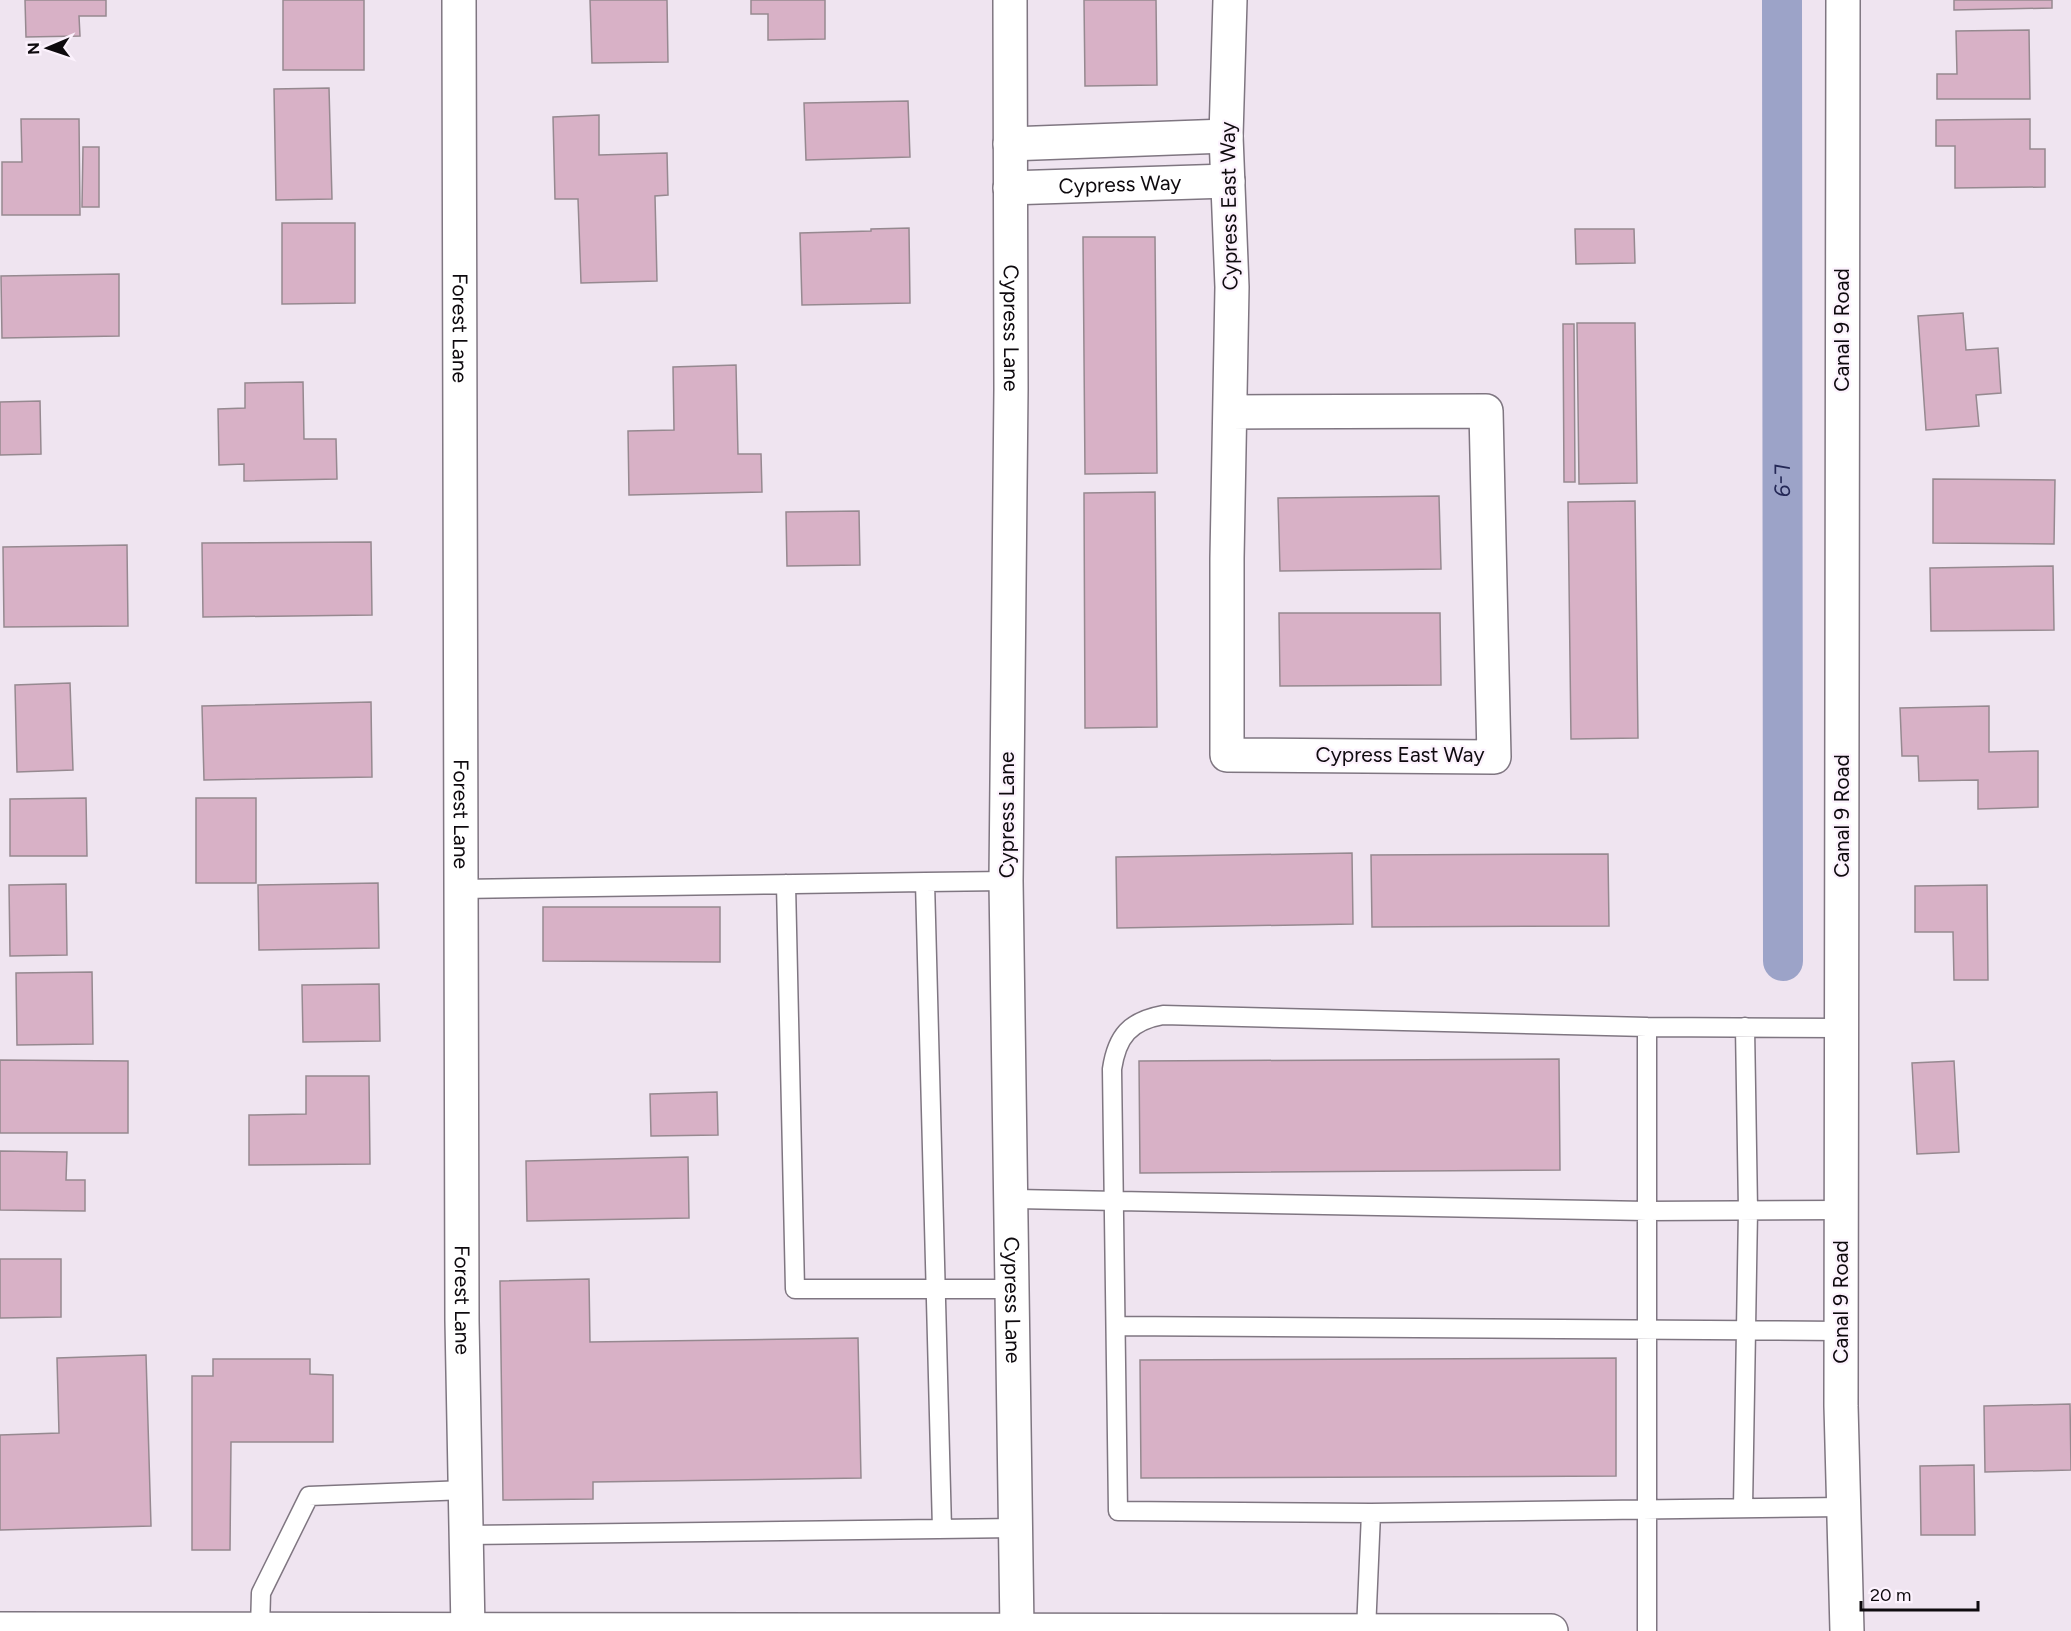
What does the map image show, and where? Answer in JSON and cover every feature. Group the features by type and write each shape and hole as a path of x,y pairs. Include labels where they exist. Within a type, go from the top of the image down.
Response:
{"street":[{"name":"Forest Lane","path":"459,0 462,1310 467,1630"},
{"name":"Cypress Lane","path":"1010,0 1011,389 1006,881 1017,1630"},
{"name":"Cypress East Way","path":"1230,0 1226,136 1232,287 1230,412 1226,709 1227,755 1494,757 1486,411 1230,412"},
{"name":"Canal 9 Road","path":"1843,0 1841,1331 1847,1631"},
{"path":"1010,144 1226,136"},
{"name":"Cypress Way","path":"1010,188 1228,181"},
{"path":"0,1629 1551,1631"}],"lane":[{"path":"460,889 1006,881"},
{"path":"925,882 942,1529"},
{"path":"786,884 795,1289 1012,1289"},
{"path":"1841,1028 1647,1027 1163,1015 1147,1017 1121,1038 1114,1052 1112,1069 1118,1510 1371,1513 1844,1507"},
{"path":"1647,1027 1647,1631"},
{"path":"1743,1508 1748,1210 1746,1027"},
{"path":"1011,1199 1647,1212 1841,1210"},
{"path":"1116,1326 1841,1331"},
{"path":"260,1629 261,1593 309,1496 466,1490"},
{"path":"1366,1631 1371,1513"},
{"path":"466,1535 1016,1528"}],"building":[{"path":"25,0 106,0 106,16 79,16 80,36 26,37"},
{"path":"283,0 364,0 364,70 283,70"},
{"path":"590,0 667,0 668,62 592,63"},
{"path":"751,0 825,0 825,39 768,40 768,14 751,14"},
{"path":"1084,0 1156,0 1157,85 1085,86"},
{"path":"1954,0 2052,0 2052,8 1954,10"},
{"path":"2029,30 2030,99 1937,99 1937,74 1957,74 1956,31"},
{"path":"329,88 332,199 276,200 274,89"},
{"path":"908,101 910,157 806,160 804,103"},
{"path":"599,115 599,155 667,153 668,195 655,196 657,281 581,283 578,199 555,199 553,117"},
{"path":"21,119 79,119 80,215 2,215 2,162 22,162"},
{"path":"2030,119 2030,149 2045,149 2045,187 1955,188 1955,146 1936,146 1936,120"},
{"path":"83,147 99,147 99,207 82,207"},
{"path":"282,223 355,223 355,303 282,304"},
{"path":"909,228 910,303 802,305 800,233"},
{"path":"1575,229 1634,229 1635,263 1576,264"},
{"path":"1083,237 1155,237 1157,473 1085,474"},
{"path":"119,274 119,336 2,338 1,276"},
{"path":"1963,313 1966,350 1998,348 2001,393 1976,395 1979,426 1926,430 1918,316"},
{"path":"1577,323 1635,323 1637,483 1579,484"},
{"path":"1563,324 1574,324 1575,482 1564,482"},
{"path":"736,365 738,454 761,454 762,492 629,495 628,431 674,430 673,367"},
{"path":"303,382 304,439 336,439 337,479 244,481 244,464 219,465 218,409 245,408 245,383"},
{"path":"40,401 41,454 0,455 0,402"},
{"path":"1933,479 2055,480 2054,544 1933,543"},
{"path":"1155,492 1157,727 1085,728 1084,493"},
{"path":"1439,496 1441,569 1280,571 1278,498"},
{"path":"1635,501 1638,738 1571,739 1568,502"},
{"path":"859,511 860,565 787,566 786,512"},
{"path":"371,542 372,615 203,617 202,543"},
{"path":"127,545 128,626 4,627 3,547"},
{"path":"2053,566 2054,630 1931,631 1930,568"},
{"path":"1279,613 1440,613 1441,685 1280,686"},
{"path":"70,683 73,770 17,772 15,685"},
{"path":"371,702 372,777 204,780 202,706"},
{"path":"1989,706 1989,752 2038,751 2038,807 1978,809 1978,780 1919,781 1918,756 1902,756 1900,708"},
{"path":"86,798 87,856 10,856 10,799"},
{"path":"196,798 256,798 256,883 196,883"},
{"path":"1352,853 1353,924 1117,928 1116,857"},
{"path":"1608,854 1609,926 1372,927 1371,855"},
{"path":"378,883 379,948 259,950 258,885"},
{"path":"66,884 67,955 10,956 9,885"},
{"path":"1987,885 1988,980 1954,980 1953,932 1915,932 1915,886"},
{"path":"543,907 720,907 720,962 543,961"},
{"path":"92,972 93,1044 17,1045 16,973"},
{"path":"379,984 380,1041 303,1042 302,985"},
{"path":"1559,1059 1560,1170 1140,1173 1139,1061"},
{"path":"0,1060 128,1061 128,1133 0,1133"},
{"path":"1954,1061 1959,1152 1917,1154 1912,1063"},
{"path":"306,1076 369,1076 370,1164 249,1165 249,1115 306,1114"},
{"path":"717,1092 718,1135 651,1136 650,1094"},
{"path":"0,1151 67,1152 66,1180 85,1180 85,1211 0,1210"},
{"path":"688,1157 689,1218 527,1221 526,1161"},
{"path":"0,1259 61,1259 61,1317 0,1318"},
{"path":"589,1279 590,1342 858,1338 861,1478 593,1482 593,1499 503,1500 500,1281"},
{"path":"146,1355 151,1526 0,1530 0,1435 59,1433 57,1358"},
{"path":"1616,1358 1616,1476 1141,1478 1140,1360"},
{"path":"213,1359 310,1359 310,1374 333,1375 333,1442 231,1442 230,1550 192,1550 192,1376 213,1376"},
{"path":"2070,1404 2071,1470 1985,1472 1984,1406"},
{"path":"1974,1465 1975,1535 1921,1535 1920,1466"}],"waterway":[{"name":"L-9","path":"1782,0 1783,961"}]}
